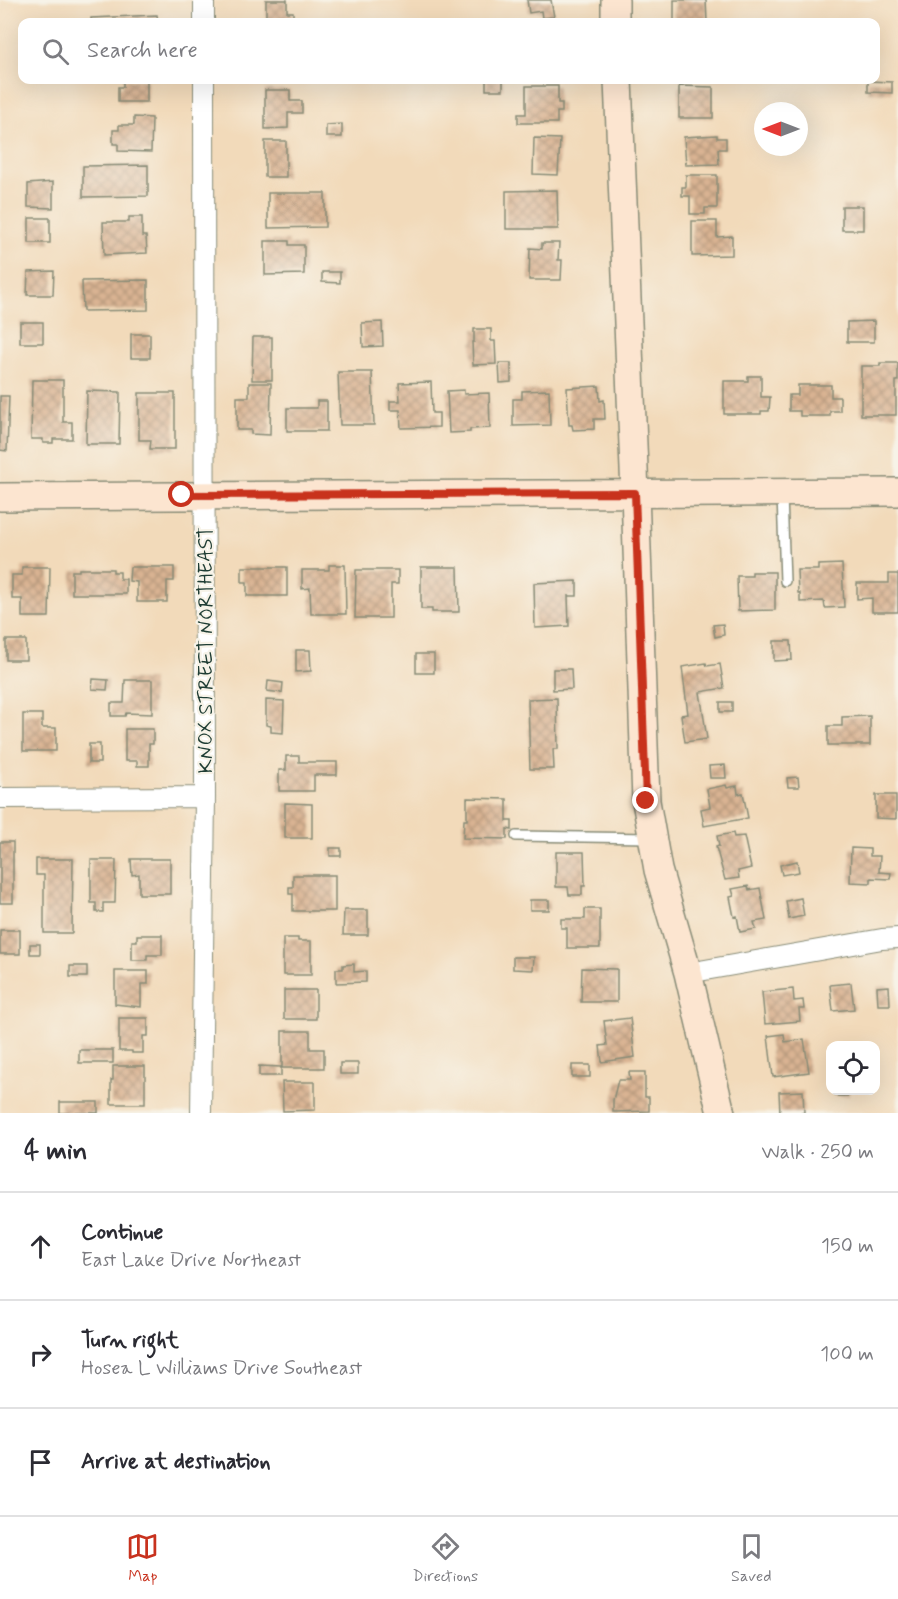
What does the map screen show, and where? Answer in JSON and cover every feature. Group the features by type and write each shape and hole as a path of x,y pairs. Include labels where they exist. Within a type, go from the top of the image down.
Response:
{"street":[{"path":"204,0 204,18"},
{"path":"615,0 615,18"},
{"name":"KNOX STREET NORTHEAST","path":"201,1113 205,797 204,84"},
{"path":"618,84 646,801 658,870 688,973 721,1113"},
{"path":"0,497 898,492"},
{"path":"0,798 205,797"},
{"path":"688,973 898,938"}],"lane":[{"path":"782,493 785,581"},
{"path":"516,836 653,838"}],"building":[{"path":"266,0 287,0 287,12 293,12 293,18 266,18"},
{"path":"527,0 551,0 554,17 542,18 541,11 529,13"},
{"path":"674,0 706,0 707,18 674,18"},
{"path":"157,15 157,18 91,18"},
{"path":"892,82 892,93 868,92 868,84"},
{"path":"123,84 147,84 147,102 118,102 118,87 123,87"},
{"path":"486,84 503,84 503,90 486,90"},
{"path":"526,86 558,86 558,103 562,103 562,112 557,112 557,123 518,123 518,114 526,114"},
{"path":"679,86 713,87 713,118 679,118"},
{"path":"265,90 290,90 290,101 302,101 302,113 288,113 288,128 265,129"},
{"path":"134,117 152,118 151,152 118,151 118,144 113,144 113,130 119,130 119,125 134,125"},
{"path":"342,124 342,137 326,137 326,125"},
{"path":"717,135 717,138 726,138 726,149 718,149 719,164 686,165 684,137"},
{"path":"534,138 560,139 558,175 533,174"},
{"path":"265,141 286,141 286,177 265,177"},
{"path":"148,165 148,196 83,197 83,166"},
{"path":"686,175 717,175 717,208 705,208 705,214 690,214 690,196 682,196 682,187 686,187"},
{"path":"53,182 53,208 28,207 28,184"},
{"path":"557,190 558,229 506,229 506,191"},
{"path":"268,193 325,193 325,227 268,228"},
{"path":"842,206 863,206 863,230 842,230"},
{"path":"129,217 142,217 142,236 146,236 147,253 104,255 103,222 129,222"},
{"path":"29,218 50,218 50,243 29,243"},
{"path":"692,221 717,221 717,237 732,236 732,255 692,256"},
{"path":"265,241 289,241 289,245 304,245 304,274 265,275"},
{"path":"542,243 559,243 558,260 562,260 561,280 529,280 530,248 542,249"},
{"path":"54,271 53,295 27,295 28,272"},
{"path":"322,272 340,272 340,283 322,282"},
{"path":"148,280 148,310 83,311 82,281"},
{"path":"874,321 874,342 847,342 847,322"},
{"path":"20,322 43,322 43,343 20,343"},
{"path":"382,322 383,346 363,347 362,323"},
{"path":"474,329 491,329 491,341 495,341 496,364 473,365"},
{"path":"131,334 150,334 150,358 131,358"},
{"path":"253,337 272,337 272,380 252,380"},
{"path":"499,363 511,363 511,382 500,383"},
{"path":"880,363 898,363 896,415 861,415 861,366 880,366"},
{"path":"338,372 372,372 374,425 340,425"},
{"path":"748,376 761,376 761,397 770,397 769,411 761,411 761,414 724,414 724,381 748,381"},
{"path":"32,380 63,380 63,422 72,422 72,439 53,439 53,443 43,443 43,439 31,439"},
{"path":"431,382 432,413 439,413 439,427 401,428 400,410 390,410 390,401 400,401 399,383"},
{"path":"249,383 271,383 270,435 251,434 251,430 237,430 237,397 249,397"},
{"path":"798,385 831,385 831,397 840,397 840,411 830,411 830,416 800,416 800,411 789,411 789,395 798,395"},
{"path":"599,386 600,401 604,400 605,419 594,419 594,429 573,430 572,425 569,425 567,388"},
{"path":"464,390 464,394 489,393 490,428 449,433 447,391"},
{"path":"549,390 550,425 513,426 513,399 522,399 522,391"},
{"path":"87,391 120,392 119,444 86,444"},
{"path":"139,393 175,393 175,449 150,449 151,440 139,440"},
{"path":"0,396 9,396 7,451 0,450"},
{"path":"317,401 327,401 327,431 287,431 287,408 317,408"},
{"path":"842,564 844,607 825,608 824,601 800,602 797,570 818,570 818,565"},
{"path":"329,565 345,565 346,614 311,614 310,588 302,589 302,570 329,570"},
{"path":"22,567 50,567 49,617 22,617 22,599 12,599 12,575 22,575"},
{"path":"130,567 174,567 174,581 167,581 167,602 137,602 137,582 129,581"},
{"path":"242,567 287,567 287,596 247,596 247,582 242,582"},
{"path":"421,567 458,567 459,612 432,612 432,609 421,609"},
{"path":"79,569 113,569 113,572 120,572 120,579 126,579 126,594 72,594 72,571 79,571"},
{"path":"356,570 398,570 398,584 391,584 391,618 355,618"},
{"path":"752,572 775,572 775,610 738,611 737,576 752,576"},
{"path":"889,574 898,574 898,612 872,612 872,598 857,599 857,583 889,583"},
{"path":"577,581 577,596 568,596 569,626 535,628 534,583"},
{"path":"723,624 724,635 715,637 713,625"},
{"path":"6,640 26,640 26,660 6,660"},
{"path":"774,641 791,641 792,660 774,661"},
{"path":"296,650 310,650 311,671 296,672"},
{"path":"416,654 434,654 434,673 416,673"},
{"path":"706,663 707,666 720,664 724,688 700,692 707,739 685,742 681,715 688,714 682,667"},
{"path":"553,669 571,669 572,689 553,690"},
{"path":"93,679 108,680 107,690 92,689"},
{"path":"125,680 152,680 152,714 126,713 125,716 111,716 111,703 124,703"},
{"path":"268,681 283,683 282,693 267,691"},
{"path":"557,698 558,749 553,749 554,769 530,769 528,699"},
{"path":"266,700 284,701 283,733 271,732 271,726 266,725"},
{"path":"720,702 732,702 732,712 720,712"},
{"path":"23,714 42,714 42,728 56,728 56,751 23,751"},
{"path":"870,716 870,745 828,745 828,726 842,726 842,717"},
{"path":"125,729 153,729 153,744 149,744 149,766 137,766 137,761 125,761"},
{"path":"89,744 100,744 100,763 89,763"},
{"path":"286,756 299,756 299,762 337,762 337,775 314,775 314,791 279,791 279,770 286,770"},
{"path":"725,765 726,778 710,778 709,766"},
{"path":"798,777 799,787 788,787 787,778"},
{"path":"726,785 727,788 737,786 738,794 743,793 748,818 704,826 701,809 710,807 707,789"},
{"path":"876,795 896,795 896,819 876,818"},
{"path":"467,798 507,799 507,821 512,821 512,830 507,829 507,839 463,838 464,820 467,820"},
{"path":"285,803 312,804 312,838 285,838"},
{"path":"733,833 734,837 744,836 751,868 738,871 739,878 725,880 716,847 719,846 717,836"},
{"path":"0,842 13,842 13,903 0,903"},
{"path":"330,848 341,848 341,856 330,856"},
{"path":"851,848 870,849 870,856 880,856 879,872 891,873 890,879 871,878 871,883 850,882"},
{"path":"556,852 584,852 585,886 582,886 582,895 569,895 568,887 556,887"},
{"path":"36,859 73,859 72,933 44,933 44,875 36,875"},
{"path":"131,859 170,859 170,894 139,894 139,874 132,875"},
{"path":"91,860 116,860 115,903 103,903 103,912 96,912 96,903 91,903"},
{"path":"797,861 799,872 782,875 780,865"},
{"path":"293,875 335,875 335,911 293,911 293,894 289,894 289,887 293,887"},
{"path":"748,886 749,890 760,888 766,920 754,922 756,929 740,932 730,897 734,896 732,889"},
{"path":"801,898 804,916 789,919 786,901"},
{"path":"530,900 549,900 549,910 530,910"},
{"path":"585,909 600,909 600,948 567,948 567,928 561,928 561,919 585,919"},
{"path":"344,910 368,910 368,935 343,935"},
{"path":"0,930 20,930 20,954 0,954"},
{"path":"137,935 162,935 162,955 147,955 147,960 132,960 132,941 137,941"},
{"path":"283,938 311,941 311,975 283,975"},
{"path":"30,944 40,944 40,954 30,954"},
{"path":"513,957 534,957 533,970 513,969"},
{"path":"354,964 354,972 366,971 366,982 336,983 336,969 343,969 343,965"},
{"path":"70,966 87,966 87,977 70,977"},
{"path":"582,968 617,969 617,1002 581,1002"},
{"path":"115,971 148,971 148,984 141,984 141,1007 115,1004"},
{"path":"851,983 854,1009 833,1011 830,985"},
{"path":"889,986 890,1005 878,1005 877,987"},
{"path":"793,989 794,1001 803,1000 804,1009 799,1009 800,1021 765,1024 762,992"},
{"path":"284,990 316,990 316,1019 284,1019"},
{"path":"119,1018 148,1018 148,1036 143,1036 143,1053 119,1051"},
{"path":"630,1018 635,1057 602,1062 600,1046 607,1045 604,1021"},
{"path":"282,1031 310,1031 310,1049 324,1049 324,1068 282,1068"},
{"path":"784,1034 785,1042 804,1039 809,1072 773,1077 768,1036"},
{"path":"79,1050 113,1050 113,1063 79,1063"},
{"path":"340,1063 358,1063 358,1074 340,1074"},
{"path":"572,1065 590,1065 590,1077 572,1077"},
{"path":"113,1066 145,1066 145,1104 111,1104"},
{"path":"259,1066 281,1067 281,1076 259,1076"},
{"path":"629,1072 645,1072 645,1097 649,1097 649,1111 613,1112 613,1100 618,1080 630,1080"},
{"path":"282,1082 315,1082 315,1110 283,1111"},
{"path":"803,1091 804,1113 780,1113 779,1092"},
{"path":"60,1102 98,1102 98,1113 60,1113"}],"route":[{"path":"182,495 635,493 646,801"}]}
